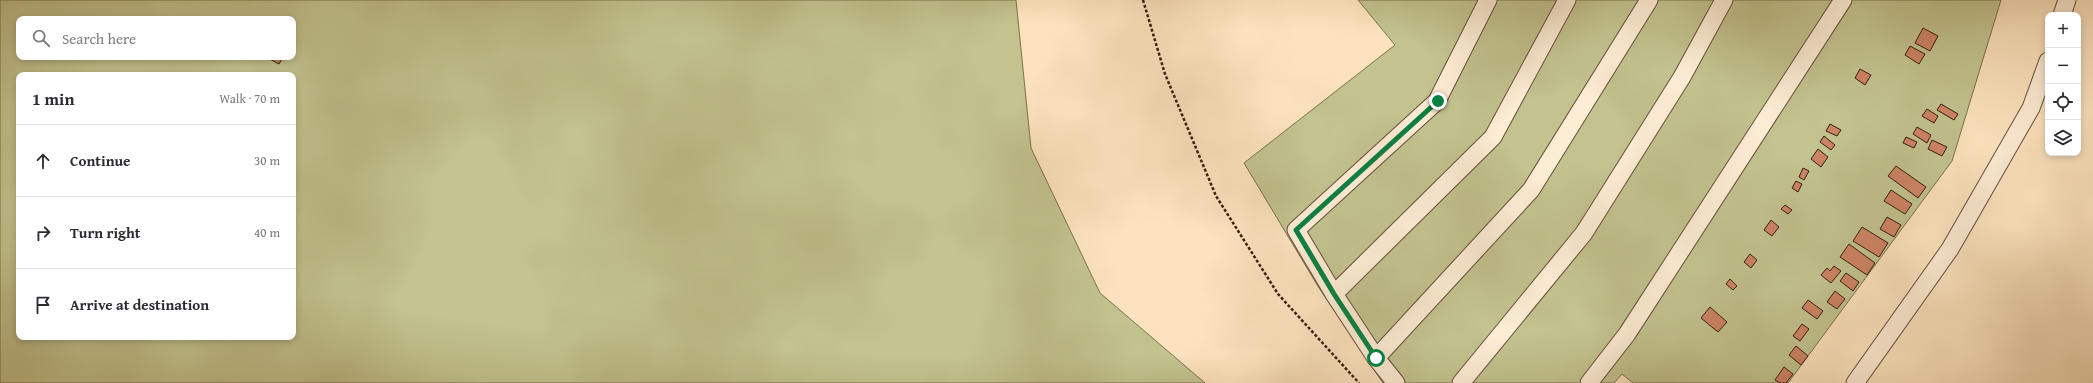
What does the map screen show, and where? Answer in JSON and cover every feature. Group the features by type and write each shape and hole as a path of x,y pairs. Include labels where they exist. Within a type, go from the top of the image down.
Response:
{"lane":[{"path":"1396,383 1376,358 1334,294 1296,230 1438,101 1488,0"},
{"path":"1334,294 1494,137 1567,0"},
{"path":"1376,358 1531,190 1649,0"},
{"path":"1461,383 1584,234 1682,78 1724,0"},
{"path":"1589,383 1627,334 1843,0"},
{"path":"2063,12 2067,0"},
{"path":"1855,383 1950,249 2031,108 2045,69"}],"path":[{"path":"1143,0 1165,74 1216,196 1278,294 1359,383"}],"green space":[{"path":"0,0 1016,0 1031,148 1100,293 1205,383 0,383"},
{"path":"1358,0 2001,0 1952,161 1788,383 1633,383 1622,374 1614,383 1383,383 1319,288 1244,163 1395,45"}],"building":[{"path":"1923,28 1938,36 1930,51 1915,43"},
{"path":"1910,46 1925,54 1919,64 1905,55"},
{"path":"272,60 281,60 279,64"},
{"path":"1860,69 1871,75 1865,85 1855,78"},
{"path":"1941,104 1958,114 1954,120 1937,110"},
{"path":"1927,109 1938,116 1934,123 1922,116"},
{"path":"1830,124 1841,130 1837,136 1826,131"},
{"path":"1917,127 1931,135 1927,143 1913,134"},
{"path":"1824,136 1835,145 1831,150 1820,142"},
{"path":"1906,137 1917,142 1914,148 1903,143"},
{"path":"1932,140 1947,147 1942,156 1928,149"},
{"path":"1818,149 1828,157 1821,167 1811,159"},
{"path":"1896,166 1926,187 1918,198 1888,176"},
{"path":"1803,168 1809,171 1804,180 1799,177"},
{"path":"1796,181 1802,184 1798,192 1792,188"},
{"path":"1891,190 1912,204 1905,214 1884,201"},
{"path":"1785,205 1792,210 1788,214 1781,209"},
{"path":"1887,217 1901,225 1894,237 1880,229"},
{"path":"1771,220 1779,227 1772,236 1764,230"},
{"path":"1862,227 1888,243 1879,257 1853,241"},
{"path":"1849,244 1875,263 1867,275 1840,257"},
{"path":"1750,254 1757,260 1751,268 1744,262"},
{"path":"1834,266 1841,271 1831,283 1821,275 1827,268 1830,271"},
{"path":"1846,273 1859,282 1853,291 1840,281"},
{"path":"1730,279 1737,286 1733,290 1726,284"},
{"path":"1835,291 1845,299 1837,309 1827,302"},
{"path":"1808,300 1823,311 1817,319 1802,308"},
{"path":"1710,307 1727,322 1718,332 1701,318"},
{"path":"1802,324 1809,329 1800,341 1793,336"},
{"path":"1796,346 1808,356 1801,365 1789,355"},
{"path":"1784,367 1793,374 1786,383 1780,383 1775,380"}],"route":[{"path":"1376,358 1334,294 1296,230 1438,101"}]}
